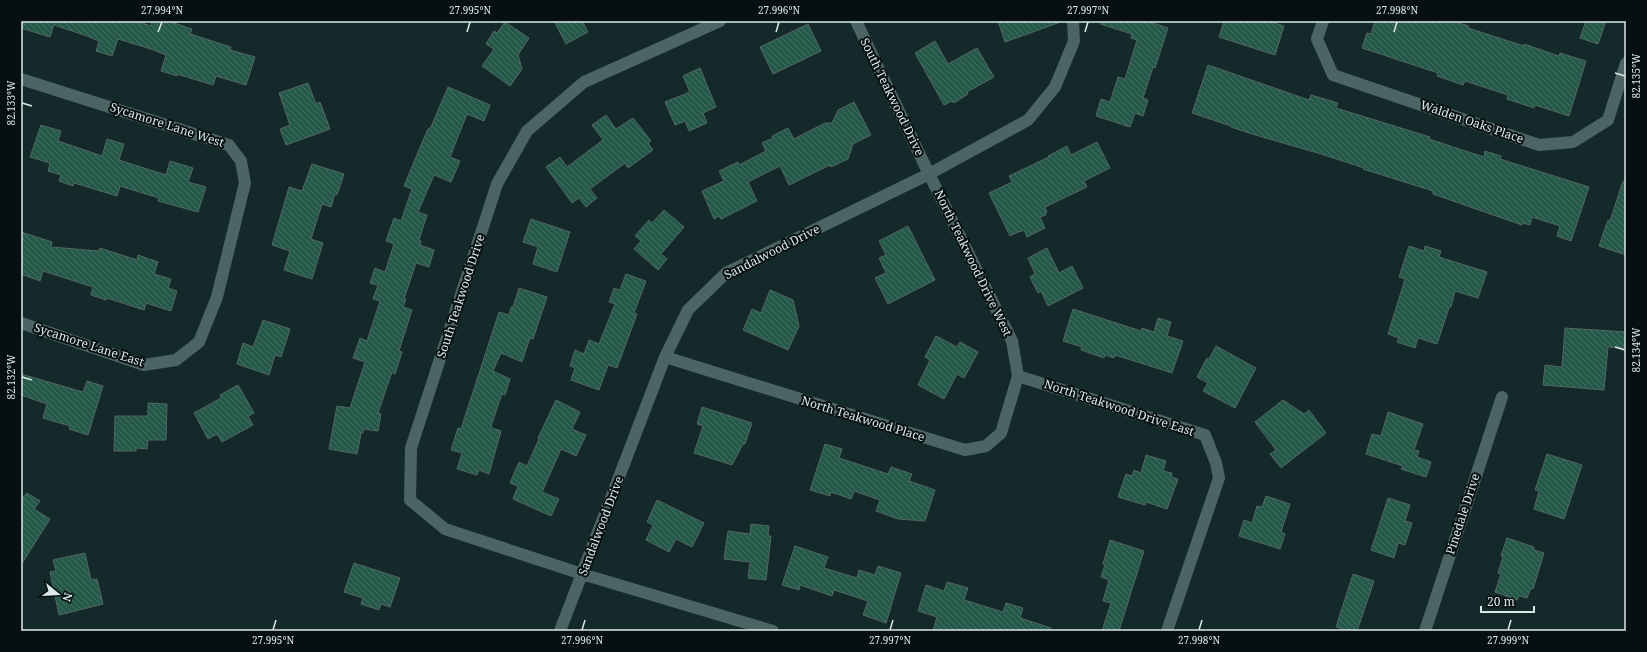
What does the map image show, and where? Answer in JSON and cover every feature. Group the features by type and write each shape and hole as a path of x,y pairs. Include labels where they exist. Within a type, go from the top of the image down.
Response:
{"street":[{"name":"South Teakwood Drive","path":"582,574 445,529 410,500 411,448 497,184 527,131 584,82 720,21"},
{"name":"South Teakwood Drive","path":"856,21 929,174"},
{"name":"Sandalwood Drive","path":"560,631 665,358 688,310 726,273 929,174 1028,120 1055,87 1074,41 1073,21"},
{"name":"Walden Oaks Place","path":"1323,21 1317,39 1333,75 1539,145 1572,142 1608,120 1626,63"},
{"name":"Sycamore Lane West","path":"21,78 229,145 241,161 245,183 217,297"},
{"name":"North Teakwood Drive West","path":"929,174 1012,341 1018,376"},
{"name":"Sycamore Lane East","path":"21,323 144,365 176,360 199,342 217,297"},
{"name":"North Teakwood Place","path":"665,358 966,450 986,446 1001,433 1018,376"},
{"name":"North Teakwood Drive East","path":"1018,376 1205,435 1216,463 1219,478 1167,631"},
{"name":"Pinedale Drive","path":"1425,631 1502,397"},
{"path":"582,574 774,631"}],"building":[{"path":"21,21 137,21 151,26 152,21 168,21 192,29 190,34 231,47 230,50 255,57 246,85 216,76 213,85 177,74 177,76 161,71 166,55 151,49 118,39 112,56 96,51 99,41 87,36 54,25 50,37 21,28"},
{"path":"554,21 582,21 588,32 566,44"},
{"path":"998,21 1058,21 1058,23 1005,42"},
{"path":"1101,21 1147,21 1168,28 1155,68 1153,67 1143,98 1148,100 1143,116 1135,113 1130,127 1096,116 1101,99 1110,102 1118,77 1125,79 1137,40 1131,38 1132,34 1100,24"},
{"path":"1224,21 1268,21 1284,26 1275,55 1219,37"},
{"path":"1375,21 1452,21 1469,26 1468,28 1524,46 1524,44 1559,56 1560,53 1586,61 1569,116 1535,105 1534,108 1507,99 1508,95 1465,81 1463,85 1437,76 1438,73 1362,48 1367,33 1371,34"},
{"path":"1586,21 1606,21 1598,44 1580,38"},
{"path":"505,22 529,38 518,55 522,69 510,86 482,66 494,49 486,44 494,31 497,33"},
{"path":"808,24 821,51 773,74 760,47"},
{"path":"935,41 948,64 977,48 994,77 967,92 968,94 954,103 952,101 944,105 915,53"},
{"path":"1208,65 1309,100 1311,95 1338,103 1336,108 1430,137 1429,139 1484,157 1485,151 1501,156 1500,159 1589,187 1571,241 1557,236 1560,226 1532,217 1530,225 1523,223 1522,225 1433,194 1433,191 1321,154 1252,134 1192,113"},
{"path":"700,68 716,107 703,113 707,123 689,131 685,121 675,125 665,102 690,92 683,76"},
{"path":"308,83 316,104 320,102 330,129 286,145 280,129 290,125 279,93"},
{"path":"448,87 490,105 484,121 467,114 450,157 460,161 451,182 434,175 418,212 427,215 419,240 421,241 420,245 434,250 429,267 416,263 404,299 406,299 403,307 412,310 399,351 402,352 395,374 392,372 378,413 381,414 378,431 363,429 357,454 329,449 337,406 350,408 365,362 353,358 360,338 367,341 380,301 373,299 378,285 370,283 375,268 385,272 394,244 386,241 394,218 401,221 412,189 404,186 428,129 431,127"},
{"path":"854,102 871,135 853,144 848,159 831,167 830,165 789,185 780,166 748,182 757,201 721,219 719,216 714,219 702,191 724,181 719,171 738,162 739,165 766,151 762,143 788,128 794,139 825,123 832,123 838,110"},
{"path":"606,115 616,129 633,118 651,141 648,143 653,150 628,168 625,163 590,189 597,198 586,207 579,198 572,203 546,167 560,157 567,167 603,140 592,125"},
{"path":"41,125 61,131 58,141 102,156 107,139 124,144 119,160 166,175 170,161 193,168 188,182 206,187 198,212 158,201 159,198 120,186 117,196 74,183 73,186 59,181 61,175 48,171 50,163 30,157"},
{"path":"1097,142 1110,168 1084,181 1087,187 1045,207 1047,212 1045,213 1046,215 1040,217 1045,228 1027,237 1024,230 1010,236 989,193 1012,182 1009,176 1049,157 1048,156 1067,146 1071,155"},
{"path":"312,164 344,174 331,207 322,204 311,239 323,243 312,279 284,270 290,251 272,245 289,187 302,191"},
{"path":"1623,181 1626,182 1626,255 1599,246 1608,220 1610,221"},
{"path":"664,210 684,227 661,254 667,259 658,270 634,249 641,241 635,236 649,220 652,223"},
{"path":"531,219 570,232 557,272 533,264 538,247 523,242"},
{"path":"908,226 935,280 888,304 875,278 886,273 879,258 886,255 879,241"},
{"path":"21,232 52,242 51,247 99,251 100,248 137,260 138,255 158,262 154,274 171,279 168,288 177,291 171,311 146,303 144,310 107,298 106,300 91,295 93,287 43,271 40,281 21,274"},
{"path":"1409,246 1424,251 1425,246 1441,251 1439,257 1487,272 1478,298 1455,291 1451,307 1449,308 1437,344 1418,338 1415,348 1397,342 1399,338 1388,334 1405,279 1399,277"},
{"path":"1047,248 1059,273 1072,266 1083,288 1048,306 1041,291 1038,293 1030,277 1035,274 1028,258"},
{"path":"626,274 646,281 634,313 637,314 617,368 608,365 599,390 571,380 575,368 570,366 575,350 584,354 589,340 599,344 615,304 609,302 614,288 620,290"},
{"path":"519,288 547,297 533,339 530,338 522,362 501,353 493,371 510,379 505,395 502,394 491,426 492,428 501,431 489,474 479,470 477,475 457,469 462,453 451,450 458,428 461,429 499,312 509,315"},
{"path":"770,290 793,300 799,326 788,350 743,330 752,309 761,313"},
{"path":"1073,309 1141,331 1142,328 1154,332 1158,318 1171,322 1167,336 1183,341 1172,373 1115,355 1114,358 1105,355 1104,358 1081,350 1082,347 1063,341"},
{"path":"263,320 290,329 281,357 275,355 269,375 237,364 243,343 253,347"},
{"path":"1565,328 1626,332 1626,348 1608,347 1604,390 1543,385 1545,365 1562,367"},
{"path":"936,336 957,347 960,342 978,352 964,378 957,374 944,399 918,385 930,360 925,357"},
{"path":"1216,346 1256,368 1235,408 1203,391 1208,383 1197,377 1207,358 1209,359"},
{"path":"21,374 83,392 87,381 103,386 88,435 69,429 70,426 43,418 47,404 21,395"},
{"path":"238,385 254,413 248,416 253,425 222,442 217,434 208,439 194,413 221,398 220,395"},
{"path":"556,400 580,412 572,429 586,435 576,456 561,449 542,492 559,499 551,516 513,499 518,486 510,483 519,462 527,466"},
{"path":"1283,400 1304,414 1309,410 1326,433 1281,468 1270,454 1276,450 1255,422"},
{"path":"148,403 167,404 166,440 148,440 147,449 136,448 136,451 114,451 115,416 148,416"},
{"path":"702,407 752,423 745,444 743,444 732,465 694,453 703,426 697,424"},
{"path":"1388,412 1423,424 1414,450 1419,451 1417,457 1431,462 1426,477 1401,469 1403,466 1366,454 1372,434 1381,436"},
{"path":"825,444 842,449 839,458 888,474 891,467 912,474 909,481 935,490 925,521 898,519 876,511 880,500 854,491 851,499 831,492 830,496 810,490"},
{"path":"1547,454 1582,465 1564,519 1534,509 1539,491 1535,490"},
{"path":"1146,455 1166,461 1163,471 1172,473 1171,477 1178,479 1167,509 1146,502 1145,505 1118,497 1126,474 1132,476 1134,470 1141,473"},
{"path":"27,493 40,501 34,509 50,519 21,565 21,500"},
{"path":"1266,496 1290,504 1281,532 1285,534 1280,549 1239,536 1244,520 1252,523 1257,506 1262,507"},
{"path":"1388,498 1410,505 1405,521 1412,523 1405,545 1398,543 1394,558 1371,550"},
{"path":"657,500 704,523 692,547 676,539 669,552 646,540 653,525 647,522"},
{"path":"751,524 769,526 768,536 771,536 766,580 748,578 750,562 724,559 728,531 750,534"},
{"path":"1507,538 1534,547 1534,550 1544,553 1533,589 1531,588 1527,598 1519,596 1517,600 1495,592 1501,574 1498,573 1503,557 1501,556"},
{"path":"1110,540 1144,551 1119,631 1102,631 1111,603 1103,601 1109,580 1101,577"},
{"path":"795,546 828,557 824,568 857,578 859,570 875,575 878,566 901,573 886,623 863,615 868,601 834,590 832,596 800,585 799,590 782,585"},
{"path":"85,553 91,580 97,579 103,604 59,615 50,572 56,571 53,560"},
{"path":"354,563 400,578 390,607 381,604 379,610 361,604 363,598 344,592"},
{"path":"1353,574 1374,581 1357,631 1350,631 1336,627"},
{"path":"947,582 968,588 964,600 1003,612 1006,603 1023,608 1020,618 1051,628 1051,631 933,631 937,617 918,611 926,585 944,591"}]}
